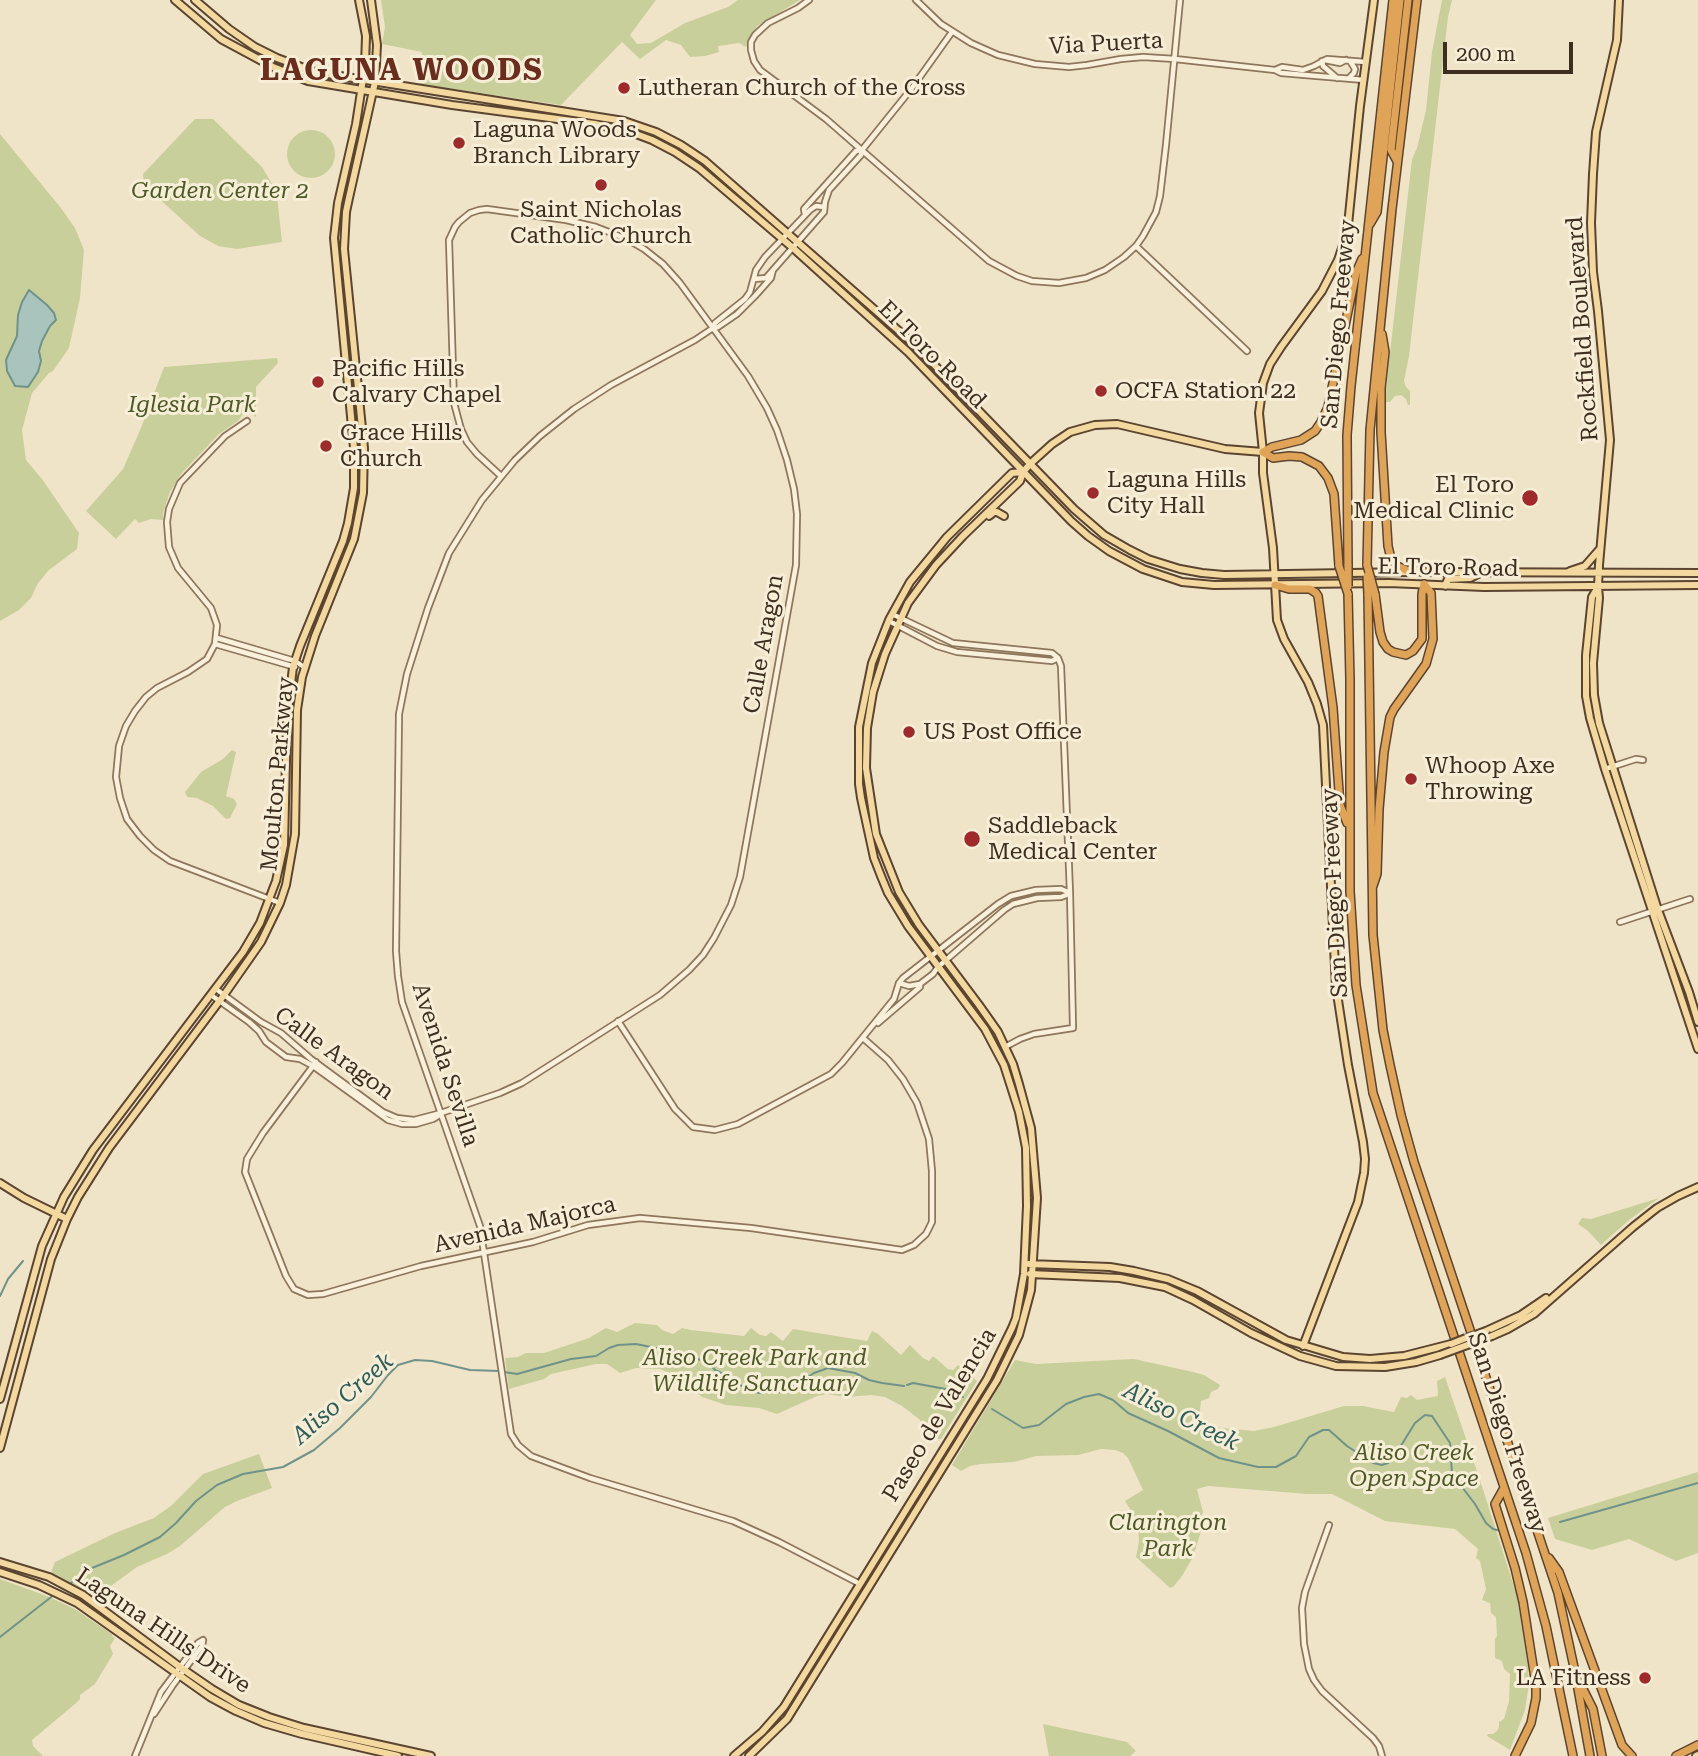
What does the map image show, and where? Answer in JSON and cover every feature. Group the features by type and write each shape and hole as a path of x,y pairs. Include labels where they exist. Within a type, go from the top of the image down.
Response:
{"highway":[{"name":"San Diego Freeway","path":"1393,0 1348,435 1344,566 1348,594 1350,680 1350,891 1356,985 1373,1093 1525,1548 1554,1659 1573,1756"},
{"path":"1368,228 1377,212 1400,0"},
{"path":"1398,162 1391,150 1408,0"},
{"name":"San Diego Freeway","path":"1417,0 1370,430 1367,565 1371,594 1373,935 1383,1030 1401,1115 1558,1593 1590,1756"},
{"path":"1344,566 1334,494 1328,478 1319,466 1302,457 1273,458 1263,452 1301,440 1315,431 1321,422 1328,407 1356,273 1365,251"},
{"path":"1380,323 1385,352 1381,388 1381,432 1388,546 1395,565 1424,572"},
{"path":"1371,594 1383,642 1393,652 1406,655 1419,646 1422,639 1424,584"},
{"path":"1371,892 1377,874 1379,809 1390,718 1426,664 1433,639 1431,593 1424,584"},
{"path":"1275,585 1289,589 1310,589 1318,596 1333,708 1340,804 1349,829"},
{"path":"1504,1488 1495,1504 1523,1602 1536,1685 1531,1723 1516,1753"},
{"path":"1545,1553 1559,1572 1622,1745 1632,1756"},
{"path":"1575,1672 1592,1709 1602,1756"},
{"path":"1676,1756 1698,1745"}],"main road":[{"name":"El Toro Road","path":"175,0 221,39 273,67 308,81 596,124 644,137 675,152 699,168 785,236"},
{"name":"El Toro Road","path":"195,0 255,47 314,72 624,121 681,145 705,160 908,352 1088,536 1135,566 1182,582 1214,586 1698,585"},
{"name":"Moulton Parkway","path":"0,1399 39,1255 55,1213 93,1150 247,946 260,923 276,881 284,845 287,718 294,664 340,550 354,488 355,470 334,238 338,203 362,90 366,36 359,0"},
{"name":"Moulton Parkway","path":"0,1448 47,1273 67,1219 104,1155 261,942 280,902 290,868 295,834 297,710 304,667 349,554 361,509 364,461 345,259 345,223 375,82 377,45 371,0"},
{"path":"1303,1346 1358,1202 1364,1159 1336,987 1323,725 1308,682 1278,624 1259,413 1260,398 1270,364 1322,291 1344,242 1374,0"},
{"name":"Rockfield Boulevard","path":"1598,587 1609,427 1593,272 1592,174 1603,100 1615,57 1619,0"},
{"name":"El Toro Road","path":"795,245 915,345 1093,526 1148,559 1202,573 1234,575 1424,572 1698,573"},
{"path":"348,393 357,390"},
{"name":"Paseo de Valencia","path":"749,1756 794,1709 997,1380 1019,1335 1031,1290 1037,1198 1031,1128 1020,1084 1005,1046 979,1005 919,925 899,892 876,834 866,768 867,728 873,692 885,654 918,588 936,565 1020,481 1023,472 1031,463 1070,432 1102,424 1126,426 1225,449 1263,452"},
{"name":"Paseo de Valencia","path":"734,1756 762,1732 784,1707 987,1379 1012,1328 1024,1274 1027,1206 1026,1147 1019,1112 1004,1065 985,1029 896,907 881,876 868,834 859,784 859,727 872,663 890,617 910,582 947,537 1012,473 1023,472"},
{"path":"976,524 994,512 1005,516 1000,501"},
{"path":"1561,573 1585,566 1600,548"},
{"path":"1446,586 1448,579 1470,578 1482,572"},
{"path":"1598,587 1600,598 1592,663 1599,723 1609,768 1698,1049"},
{"path":"1655,911 1689,992 1698,1022"},
{"path":"0,1183 67,1219"},
{"path":"1024,1274 1120,1278 1166,1287 1300,1356 1336,1366 1385,1367 1416,1362 1489,1333 1508,1329 1534,1314 1649,1214 1698,1187"},
{"path":"1024,1264 1110,1267 1168,1279 1197,1291 1303,1346 1343,1357 1357,1359 1439,1351"},
{"name":"Laguna Hills Drive","path":"0,1562 51,1578 83,1595 212,1689 239,1704 304,1728 431,1756"},
{"name":"Laguna Hills Drive","path":"0,1572 39,1585 77,1603 210,1697 264,1723 398,1756"}],"street":[{"path":"809,0 761,28 751,42 754,61 760,70 813,109 989,261 1032,281 1059,283 1086,278 1105,270 1136,246 1151,223 1160,196 1180,0"},
{"name":"Via Puerta","path":"916,0 929,15 952,32 983,49 1005,58 1055,67 1143,57 1364,80"},
{"name":"Avenida Sevilla","path":"860,1584 733,1521 590,1478 531,1456 511,1434 484,1252 475,1210 402,1002 396,951 399,713 407,674 449,553 463,528 500,476 530,445 574,409 611,385 718,327 743,308 766,284 773,270 824,212 829,190 860,155 952,32"},
{"path":"1337,78 1323,66 1323,60 1328,56 1367,62"},
{"name":"Via Puerta","path":"1275,70 1283,67 1303,70 1323,60"},
{"path":"1348,60 1355,69 1349,78"},
{"name":"Avenida Sevilla","path":"713,328 715,323 745,299 750,292 756,270 776,253 785,236 805,215 804,209 856,150 862,150"},
{"path":"805,215 816,206 824,207"},
{"name":"Calle Aragon","path":"213,992 281,1033 315,1064 388,1120 416,1124 522,1083 660,995 689,970 715,939 731,905 740,877 796,565 797,514 794,489 778,430 748,376 671,272 654,257 609,231 566,220 479,210 455,227 449,240 454,403 467,442 500,476"},
{"path":"796,225 805,233"},
{"path":"1136,246 1247,351"},
{"path":"776,253 778,265"},
{"path":"754,279 765,279 773,270"},
{"path":"247,421 225,436 180,483 169,509 167,522 169,547 178,568 211,608 217,625 216,641 208,659 157,688 135,711 119,746 116,777 127,819 154,850 170,861 280,902"},
{"path":"890,617 937,646 957,652 1052,661 1058,658 1061,666 1073,1028 1034,1034 1005,1046"},
{"path":"216,641 304,667"},
{"path":"1609,768 1636,759 1643,760"},
{"path":"618,1021 675,1109 693,1126 715,1130 738,1125 831,1074 894,999 902,978 989,910 1011,896 1037,890 1061,889 1070,893"},
{"path":"899,984 920,984 1013,904 1037,898 1061,898 1070,893"},
{"path":"1620,922 1690,899"},
{"path":"872,1027 917,991 920,984"},
{"name":"Calle Aragon","path":"222,998 259,1031 266,1042 286,1057 315,1064"},
{"name":"Avenida Majorca","path":"315,1064 258,1142 247,1159 245,1172 286,1276 294,1289 308,1295 323,1294 421,1266 533,1242 588,1225 640,1218 751,1228 902,1250 914,1245 926,1234 932,1222 929,1139 917,1103 903,1079 888,1060 863,1038"},
{"path":"1300,1356 1303,1346"},
{"path":"1328,1525 1302,1608 1304,1644 1309,1669 1322,1691 1373,1738 1382,1756"},
{"path":"135,1756 159,1697 198,1643 203,1640 202,1646 182,1668"}],"green space":[{"path":"381,0 656,0 630,35 637,44 651,43 685,23 728,7 738,0 800,0 757,26 746,47 739,43 718,46 719,52 690,57 681,45 666,40 640,59 622,42 561,105 419,84 422,52 382,44 385,27"},
{"path":"1442,0 1452,0 1404,381 1410,391 1408,405 1401,395 1395,396 1390,402 1385,402 1385,397 1412,159 1426,110 1432,52"},
{"name":"Garden Center 2","path":"195,119 213,119 262,167 277,196 282,242 237,249 218,246 200,236 144,185 143,174"},
{"path":"311,130 328,137 335,154 328,171 311,178 294,171 287,154 294,137"},
{"path":"0,134 61,208 75,228 84,250 80,298 69,348 53,371 32,393 22,430 26,460 79,533 77,549 49,570 38,583 31,598 19,610 0,621"},
{"name":"Iglesia Park","path":"277,358 278,363 256,387 256,417 250,412 244,413 238,421 219,434 182,473 170,492 163,520 151,519 139,523 135,519 116,539 86,511 123,469 164,367"},
{"path":"232,750 236,752 226,796 234,799 237,804 230,818 226,819 213,806 197,798 187,797 185,792 201,772 223,759"},
{"path":"1659,1198 1601,1245 1578,1224 1582,1218 1591,1219"},
{"name":"Aliso Creek Park and Wildlife Sanctuary","path":"635,1323 657,1325 673,1334 682,1328 744,1336 751,1328 760,1335 766,1336 771,1332 783,1341 793,1329 867,1341 872,1331 901,1355 910,1345 923,1358 929,1361 933,1356 953,1370 958,1365 977,1381 941,1439 933,1439 919,1419 885,1397 827,1394 777,1414 759,1408 726,1405 702,1397 679,1377 660,1369 636,1368 620,1373 607,1364 596,1364 551,1374 544,1379 509,1389 505,1358 526,1353 544,1353 589,1338 606,1328 617,1332"},
{"name":"Aliso Creek Open Space","path":"1134,1359 1204,1375 1220,1385 1211,1392 1209,1398 1201,1401 1201,1422 1213,1427 1254,1431 1344,1406 1363,1406 1394,1412 1401,1397 1407,1398 1411,1395 1417,1400 1438,1396 1437,1381 1445,1377 1517,1596 1529,1684 1525,1710 1510,1750 1487,1736 1497,1731 1499,1722 1504,1719 1509,1701 1510,1674 1504,1669 1502,1661 1495,1658 1496,1617 1491,1613 1490,1603 1482,1600 1486,1589 1480,1561 1476,1558 1478,1549 1455,1529 1385,1521 1332,1494 1208,1486 1197,1489 1203,1512 1201,1531 1193,1557 1182,1576 1170,1588 1136,1557 1138,1528 1125,1501 1143,1490 1123,1453 1101,1449 1078,1455 1036,1456 1014,1462 970,1466 961,1471 952,1465 1015,1360 1036,1364"},
{"path":"259,1454 272,1488 225,1507 180,1546 137,1567 97,1596 51,1573 55,1562 115,1533 154,1518 172,1505 203,1474"},
{"path":"1698,1472 1698,1553 1676,1561 1629,1539 1592,1550 1555,1539 1548,1518"},
{"path":"0,1579 75,1609 115,1638 110,1646 113,1654 95,1684 32,1740 33,1746 43,1756 0,1756"},
{"path":"1043,1724 1127,1742 1136,1751 1130,1756 1049,1756"}],"water":[{"path":"29,290 47,305 56,320 42,341 38,372 28,387 15,386 7,371 6,360 17,336 18,315"}],"waterway":[{"path":"0,1296 8,1279 23,1261"},
{"name":"Aliso Creek","path":"504,1372 517,1374 571,1359 596,1356 618,1345 636,1344 686,1354 710,1364 740,1385 759,1393 785,1392 814,1373 828,1368 855,1373 869,1380 904,1386"},
{"name":"Aliso Creek","path":"68,1585 92,1568 160,1537 196,1501 217,1485 243,1474 283,1467 314,1450 371,1397 398,1365 415,1360 432,1361 470,1370 499,1371"},
{"name":"Aliso Creek","path":"907,1385 913,1383 951,1390 963,1397"},
{"name":"Aliso Creek","path":"992,1409 1023,1428 1039,1425 1066,1404 1099,1394 1113,1400 1128,1413 1219,1458 1258,1467 1276,1467 1296,1456 1309,1437 1323,1430 1329,1430 1347,1446 1373,1463 1382,1465 1394,1457 1415,1423 1425,1415 1432,1416 1450,1443 1452,1474 1486,1523 1501,1531"},
{"name":"Aliso Creek","path":"1560,1522 1698,1483"},
{"name":"Aliso Creek","path":"0,1637 55,1594"}],"place":[{"name":"Lutheran Church of the Cross","path":"624,88"},
{"name":"Laguna Woods Branch Library","path":"459,143"},
{"name":"Saint Nicholas Catholic Church","path":"601,185"},
{"name":"Pacific Hills Calvary Chapel","path":"318,382"},
{"name":"OCFA Station 22","path":"1101,391"},
{"name":"Grace Hills Church","path":"326,446"},
{"name":"Laguna Hills City Hall","path":"1093,493"},
{"name":"El Toro Medical Clinic","path":"1530,498"},
{"name":"US Post Office","path":"909,732"},
{"name":"Whoop Axe Throwing","path":"1411,779"},
{"name":"Saddleback Medical Center","path":"972,839"},
{"name":"LA Fitness","path":"1645,1678"}],"district":[{"name":"LAGUNA WOODS","path":"402,71"}],"park label":[{"name":"Clarington Park","path":"1168,1536"}]}
